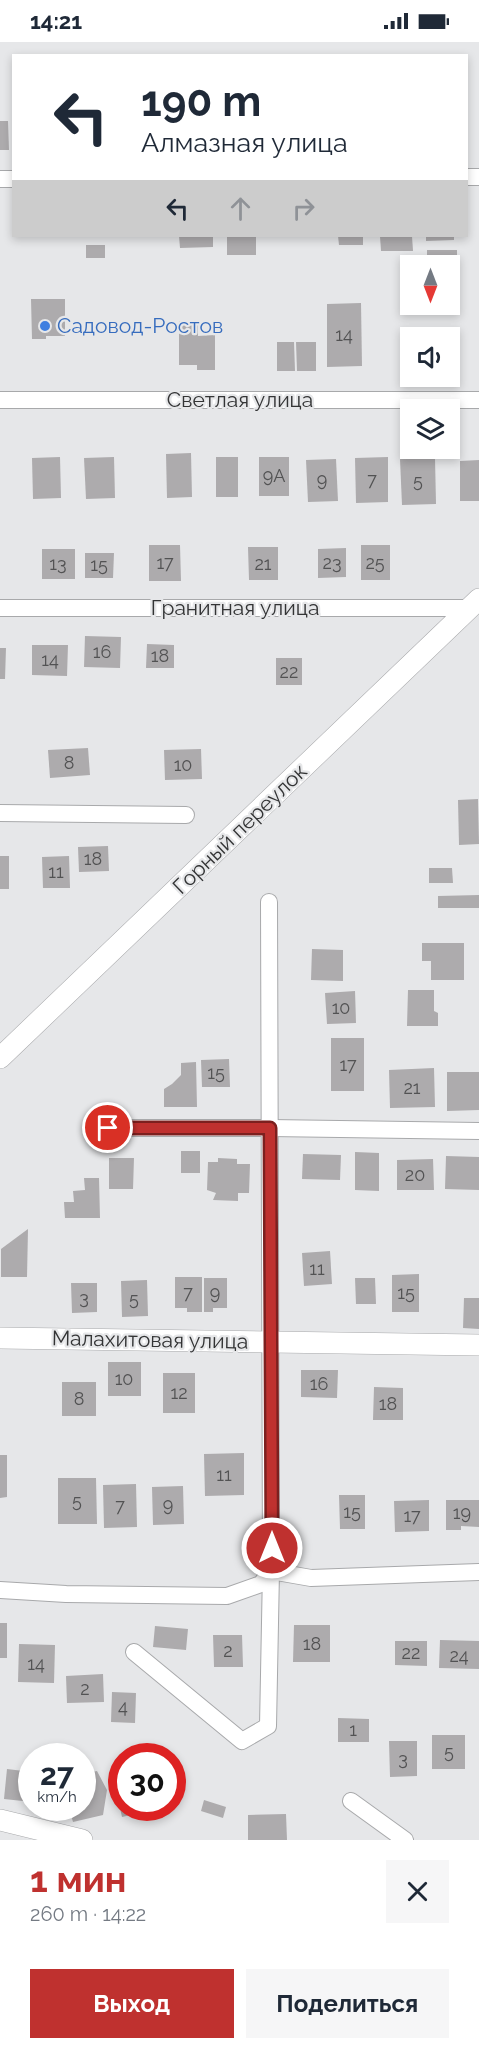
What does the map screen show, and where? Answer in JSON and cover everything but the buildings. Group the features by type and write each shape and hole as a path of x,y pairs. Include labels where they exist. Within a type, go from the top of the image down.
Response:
{"street":[{"name":"Светлая улица","path":"0,400 479,400"},
{"name":"Гранитная улица","path":"0,608 474,603"},
{"name":"Горный переулок","path":"0,1058 474,603"},
{"path":"0,813 186,814"},
{"path":"134,1652 242,1741 268,1726 272,1571 269,902"},
{"path":"108,1128 479,1131"},
{"name":"Малахитовая улица","path":"0,1338 479,1345"},
{"path":"272,1571 311,1578 479,1572"},
{"path":"0,1590 66,1594 227,1596 261,1584 272,1571"},
{"path":"351,1801 405,1840"},
{"path":"0,1820 82,1840"}],"place":[{"name":"Садовод-Ростов","path":"45,326"}],"route":[{"path":"108,1128 270,1128 272,1548"}]}
